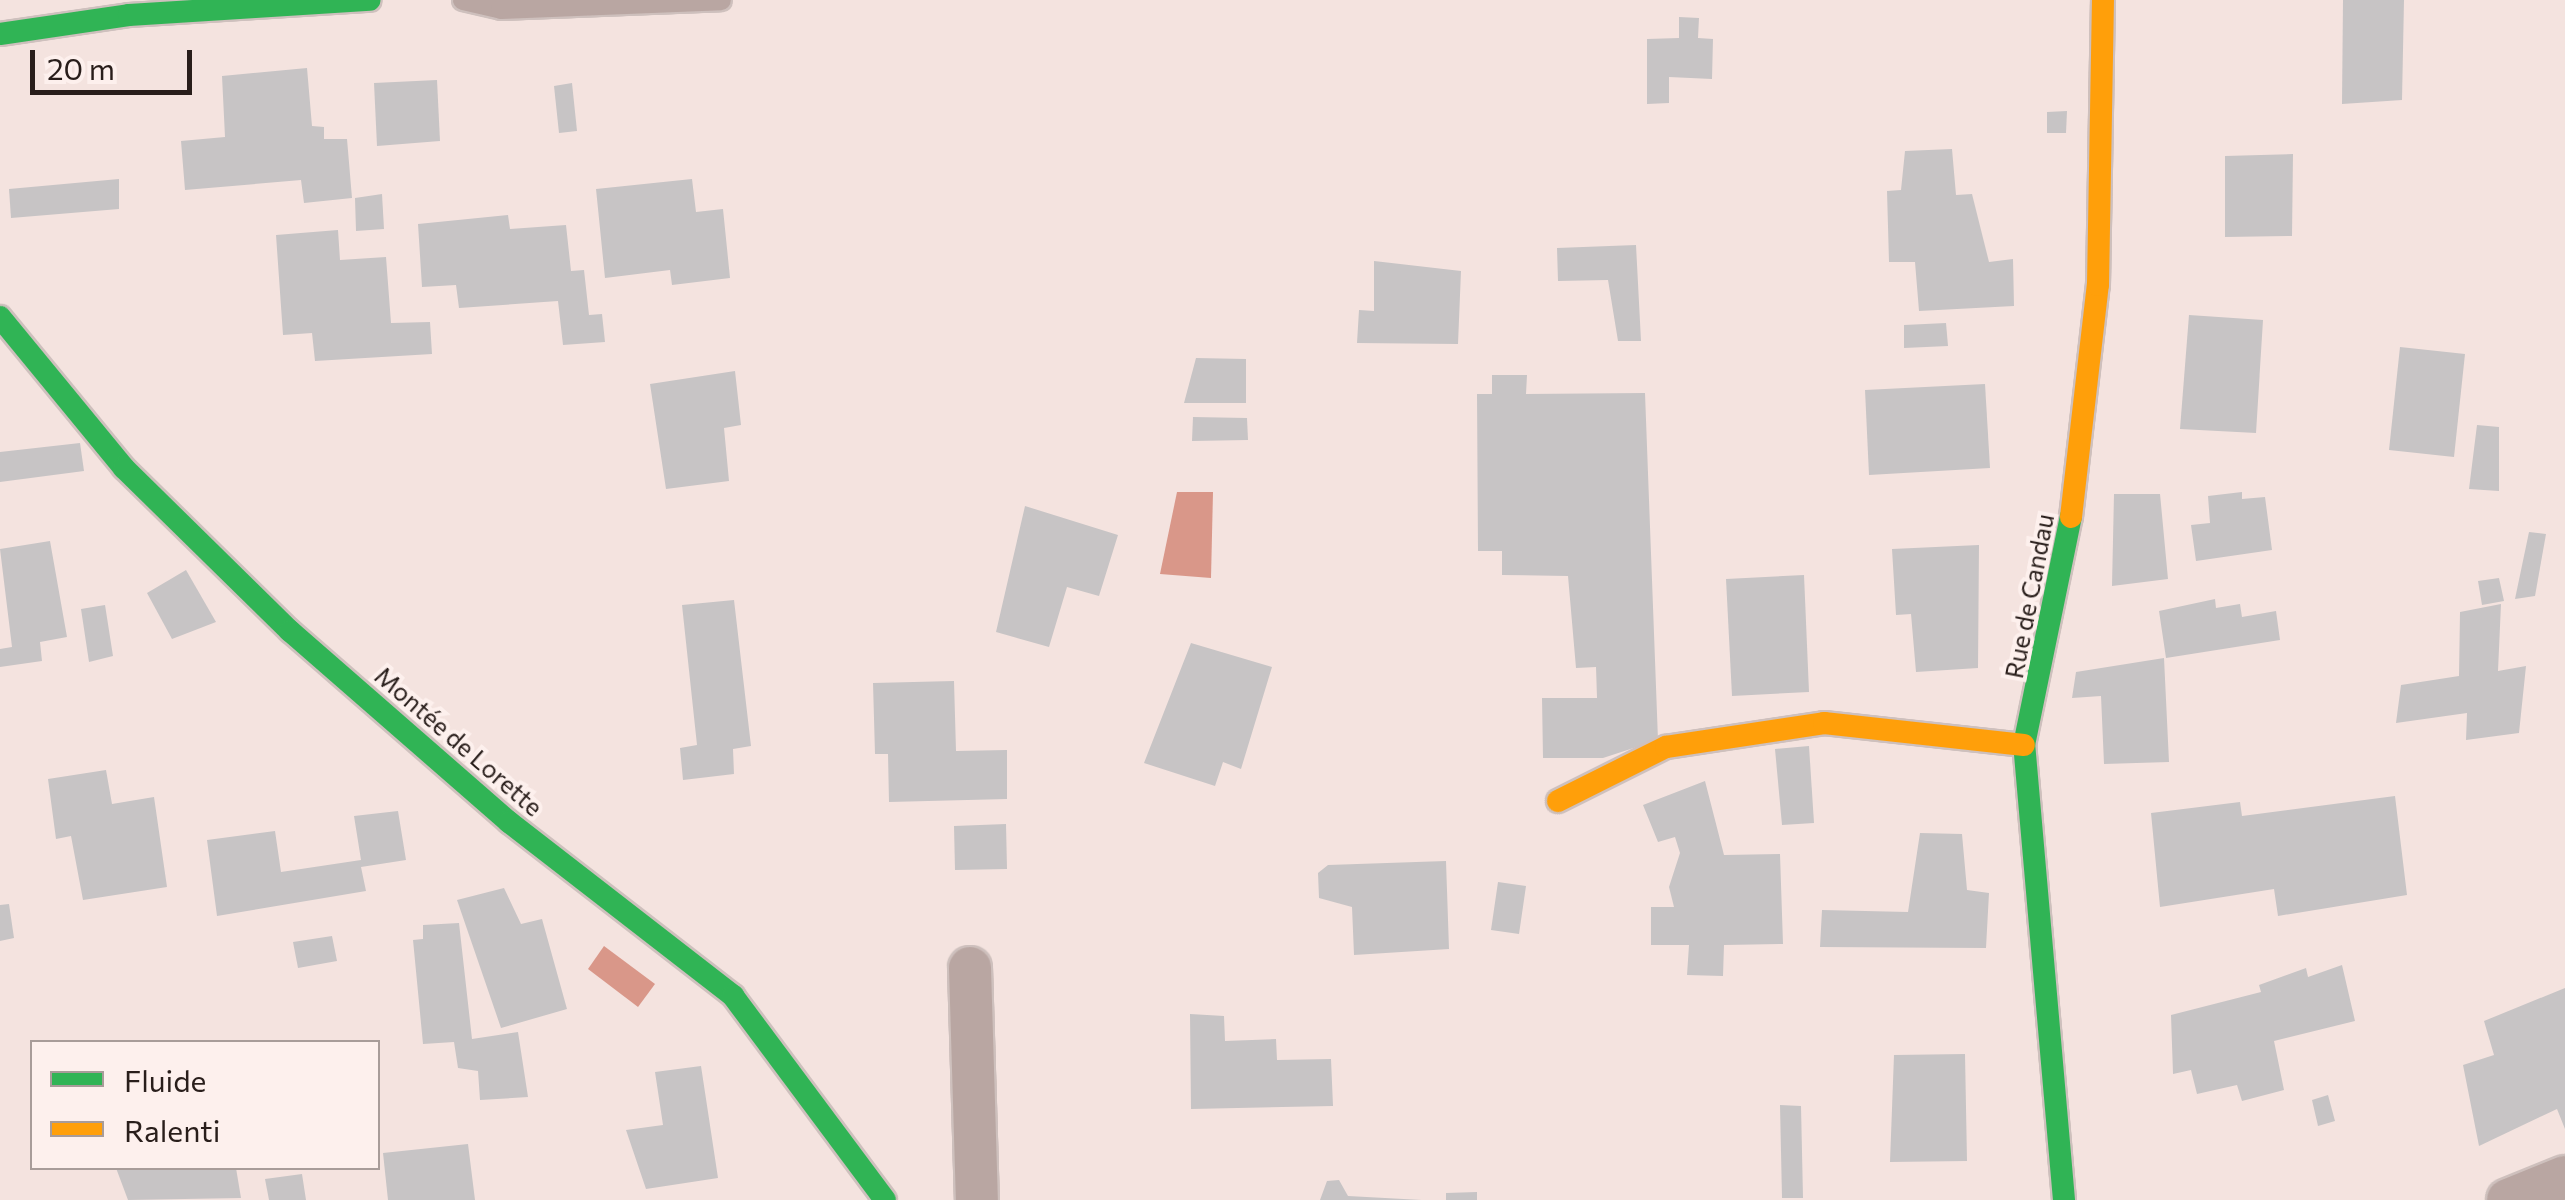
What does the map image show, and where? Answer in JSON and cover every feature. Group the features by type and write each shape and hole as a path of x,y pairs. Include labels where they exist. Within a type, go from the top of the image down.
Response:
{"street":[{"path":"0,34 128,8 370,0"},
{"name":"Rue de Candau","path":"2064,1200 2024,745 2081,469 2098,285 2103,0"},
{"name":"Montée de Lorette","path":"0,317 124,468 290,631 509,822 734,996 885,1200"},
{"path":"1558,801 1666,747 1824,723 2024,745"},
{"path":"970,968 977,1200"},
{"path":"2508,1200 2565,1177"}],"lane":[{"path":"463,0 501,9 720,0"}],"shaded area":[{"path":"1177,492 1213,492 1211,578 1160,574"},
{"path":"604,946 655,984 638,1007 588,969"}],"building":[{"path":"2343,0 2404,0 2402,100 2342,104"},
{"path":"1679,17 1699,18 1698,38 1713,39 1712,79 1669,77 1669,103 1647,104 1647,39 1679,38"},
{"path":"307,68 312,126 324,127 324,139 347,139 352,198 304,203 301,180 185,190 181,141 225,137 222,76"},
{"path":"437,80 440,141 377,146 374,83"},
{"path":"572,83 577,131 559,133 554,86"},
{"path":"2067,111 2066,133 2047,133 2047,112"},
{"path":"1952,149 1956,195 1972,194 1989,262 2013,259 2014,306 1919,311 1915,262 1889,262 1887,191 1901,190 1905,151"},
{"path":"2293,154 2292,236 2225,237 2225,156"},
{"path":"119,179 119,209 11,218 9,189"},
{"path":"692,179 696,212 723,209 730,278 672,285 670,270 605,278 596,189"},
{"path":"382,194 384,229 356,231 355,198"},
{"path":"508,215 510,229 566,225 571,271 584,270 589,315 602,314 605,342 563,345 558,301 459,308 456,285 422,287 418,224"},
{"path":"338,230 340,260 386,257 391,323 430,322 432,354 315,361 312,333 283,335 276,235"},
{"path":"1636,245 1641,341 1618,341 1608,280 1558,281 1557,248"},
{"path":"1374,261 1461,271 1458,344 1357,343 1359,310 1374,311"},
{"path":"2189,315 2263,320 2256,433 2180,429"},
{"path":"1946,323 1948,346 1904,348 1904,325"},
{"path":"2400,347 2465,354 2454,457 2389,450"},
{"path":"1196,358 1246,359 1246,403 1184,403"},
{"path":"735,371 741,425 724,428 729,481 666,489 650,384"},
{"path":"1492,375 1527,375 1526,394 1645,393 1658,740 1603,758 1543,758 1542,698 1597,698 1596,667 1576,668 1568,576 1502,575 1502,551 1478,551 1477,394 1492,394"},
{"path":"1985,384 1990,468 1869,475 1865,390"},
{"path":"1193,417 1247,418 1248,440 1192,441"},
{"path":"2477,425 2499,427 2499,491 2469,489"},
{"path":"80,443 84,471 0,482 0,452"},
{"path":"2242,492 2242,499 2265,497 2272,550 2196,561 2191,525 2210,523 2208,496"},
{"path":"2114,494 2160,494 2168,579 2112,586"},
{"path":"1025,506 1118,535 1099,596 1067,587 1049,647 996,632"},
{"path":"2529,532 2546,534 2535,596 2515,599"},
{"path":"50,541 67,637 40,642 42,661 0,667 0,649 12,647 0,549"},
{"path":"1979,545 1978,668 1916,672 1911,614 1896,615 1892,549"},
{"path":"186,570 216,622 172,639 147,593"},
{"path":"1804,575 1809,692 1732,696 1726,579"},
{"path":"2499,578 2504,601 2482,605 2478,581"},
{"path":"2215,599 2216,608 2240,604 2242,617 2276,611 2280,640 2166,658 2159,611"},
{"path":"734,600 751,746 733,749 734,774 683,780 680,748 697,745 682,605"},
{"path":"2501,604 2498,671 2526,666 2519,733 2466,740 2467,713 2396,723 2401,685 2459,676 2460,612"},
{"path":"105,605 113,656 89,662 81,609"},
{"path":"1191,643 1272,667 1241,769 1223,762 1215,786 1144,763"},
{"path":"2164,658 2169,762 2104,764 2101,696 2072,698 2076,672"},
{"path":"954,681 956,751 1007,750 1007,799 889,802 888,754 875,754 873,683"},
{"path":"1809,746 1814,823 1782,825 1775,749"},
{"path":"106,770 112,804 154,797 167,887 83,900 71,836 56,839 48,779"},
{"path":"1705,781 1724,855 1780,854 1783,944 1724,945 1723,976 1687,975 1689,945 1651,945 1651,907 1674,907 1669,887 1680,853 1675,837 1658,842 1643,805"},
{"path":"2395,796 2407,895 2278,916 2274,889 2160,907 2151,813 2240,802 2242,816"},
{"path":"398,811 406,860 361,867 366,891 217,916 207,840 275,831 281,872 361,860 354,816"},
{"path":"1006,824 1007,869 955,870 954,826"},
{"path":"1920,833 1962,834 1967,890 1989,893 1986,948 1820,947 1822,910 1908,912"},
{"path":"1446,861 1449,949 1354,955 1352,907 1319,898 1318,873 1328,865"},
{"path":"1498,882 1526,886 1519,934 1491,930"},
{"path":"504,888 521,924 542,919 567,1009 501,1028 457,900"},
{"path":"9,904 14,938 0,941 0,905"},
{"path":"459,923 472,1039 518,1032 528,1097 480,1100 478,1071 458,1068 454,1042 423,1044 413,940 423,939 423,925"},
{"path":"332,936 337,961 298,968 293,942"},
{"path":"2342,965 2355,1021 2274,1041 2284,1090 2242,1101 2237,1085 2197,1094 2191,1070 2173,1074 2171,1015 2261,992 2259,985 2306,968 2308,977"},
{"path":"2565,988 2565,1129 2557,1109 2479,1146 2463,1065 2494,1055 2484,1021"},
{"path":"1190,1014 1224,1016 1225,1041 1276,1039 1277,1060 1331,1059 1333,1106 1191,1109"},
{"path":"1965,1054 1967,1161 1890,1162 1894,1055"},
{"path":"701,1066 718,1178 646,1189 626,1130 663,1125 655,1072"},
{"path":"2328,1095 2335,1121 2318,1126 2312,1100"},
{"path":"1780,1105 1801,1106 1803,1198 1782,1198"},
{"path":"468,1144 475,1200 388,1200 383,1153"},
{"path":"117,1170 236,1170 241,1198 128,1200"},
{"path":"302,1174 306,1200 269,1200 265,1179"},
{"path":"1339,1180 1348,1196 1422,1200 1320,1200 1327,1181"},
{"path":"1477,1192 1477,1200 1446,1200 1446,1193"}],"traffic: fast":[{"path":"0,34 129,15 370,0"},
{"path":"0,317 124,468 290,631 509,822 733,996 885,1200"},
{"path":"2064,1200 2024,745 2071,517"}],"traffic: slow":[{"path":"2071,517 2098,285 2103,0"},
{"path":"1558,801 1666,747 1824,723 2024,745"}]}
